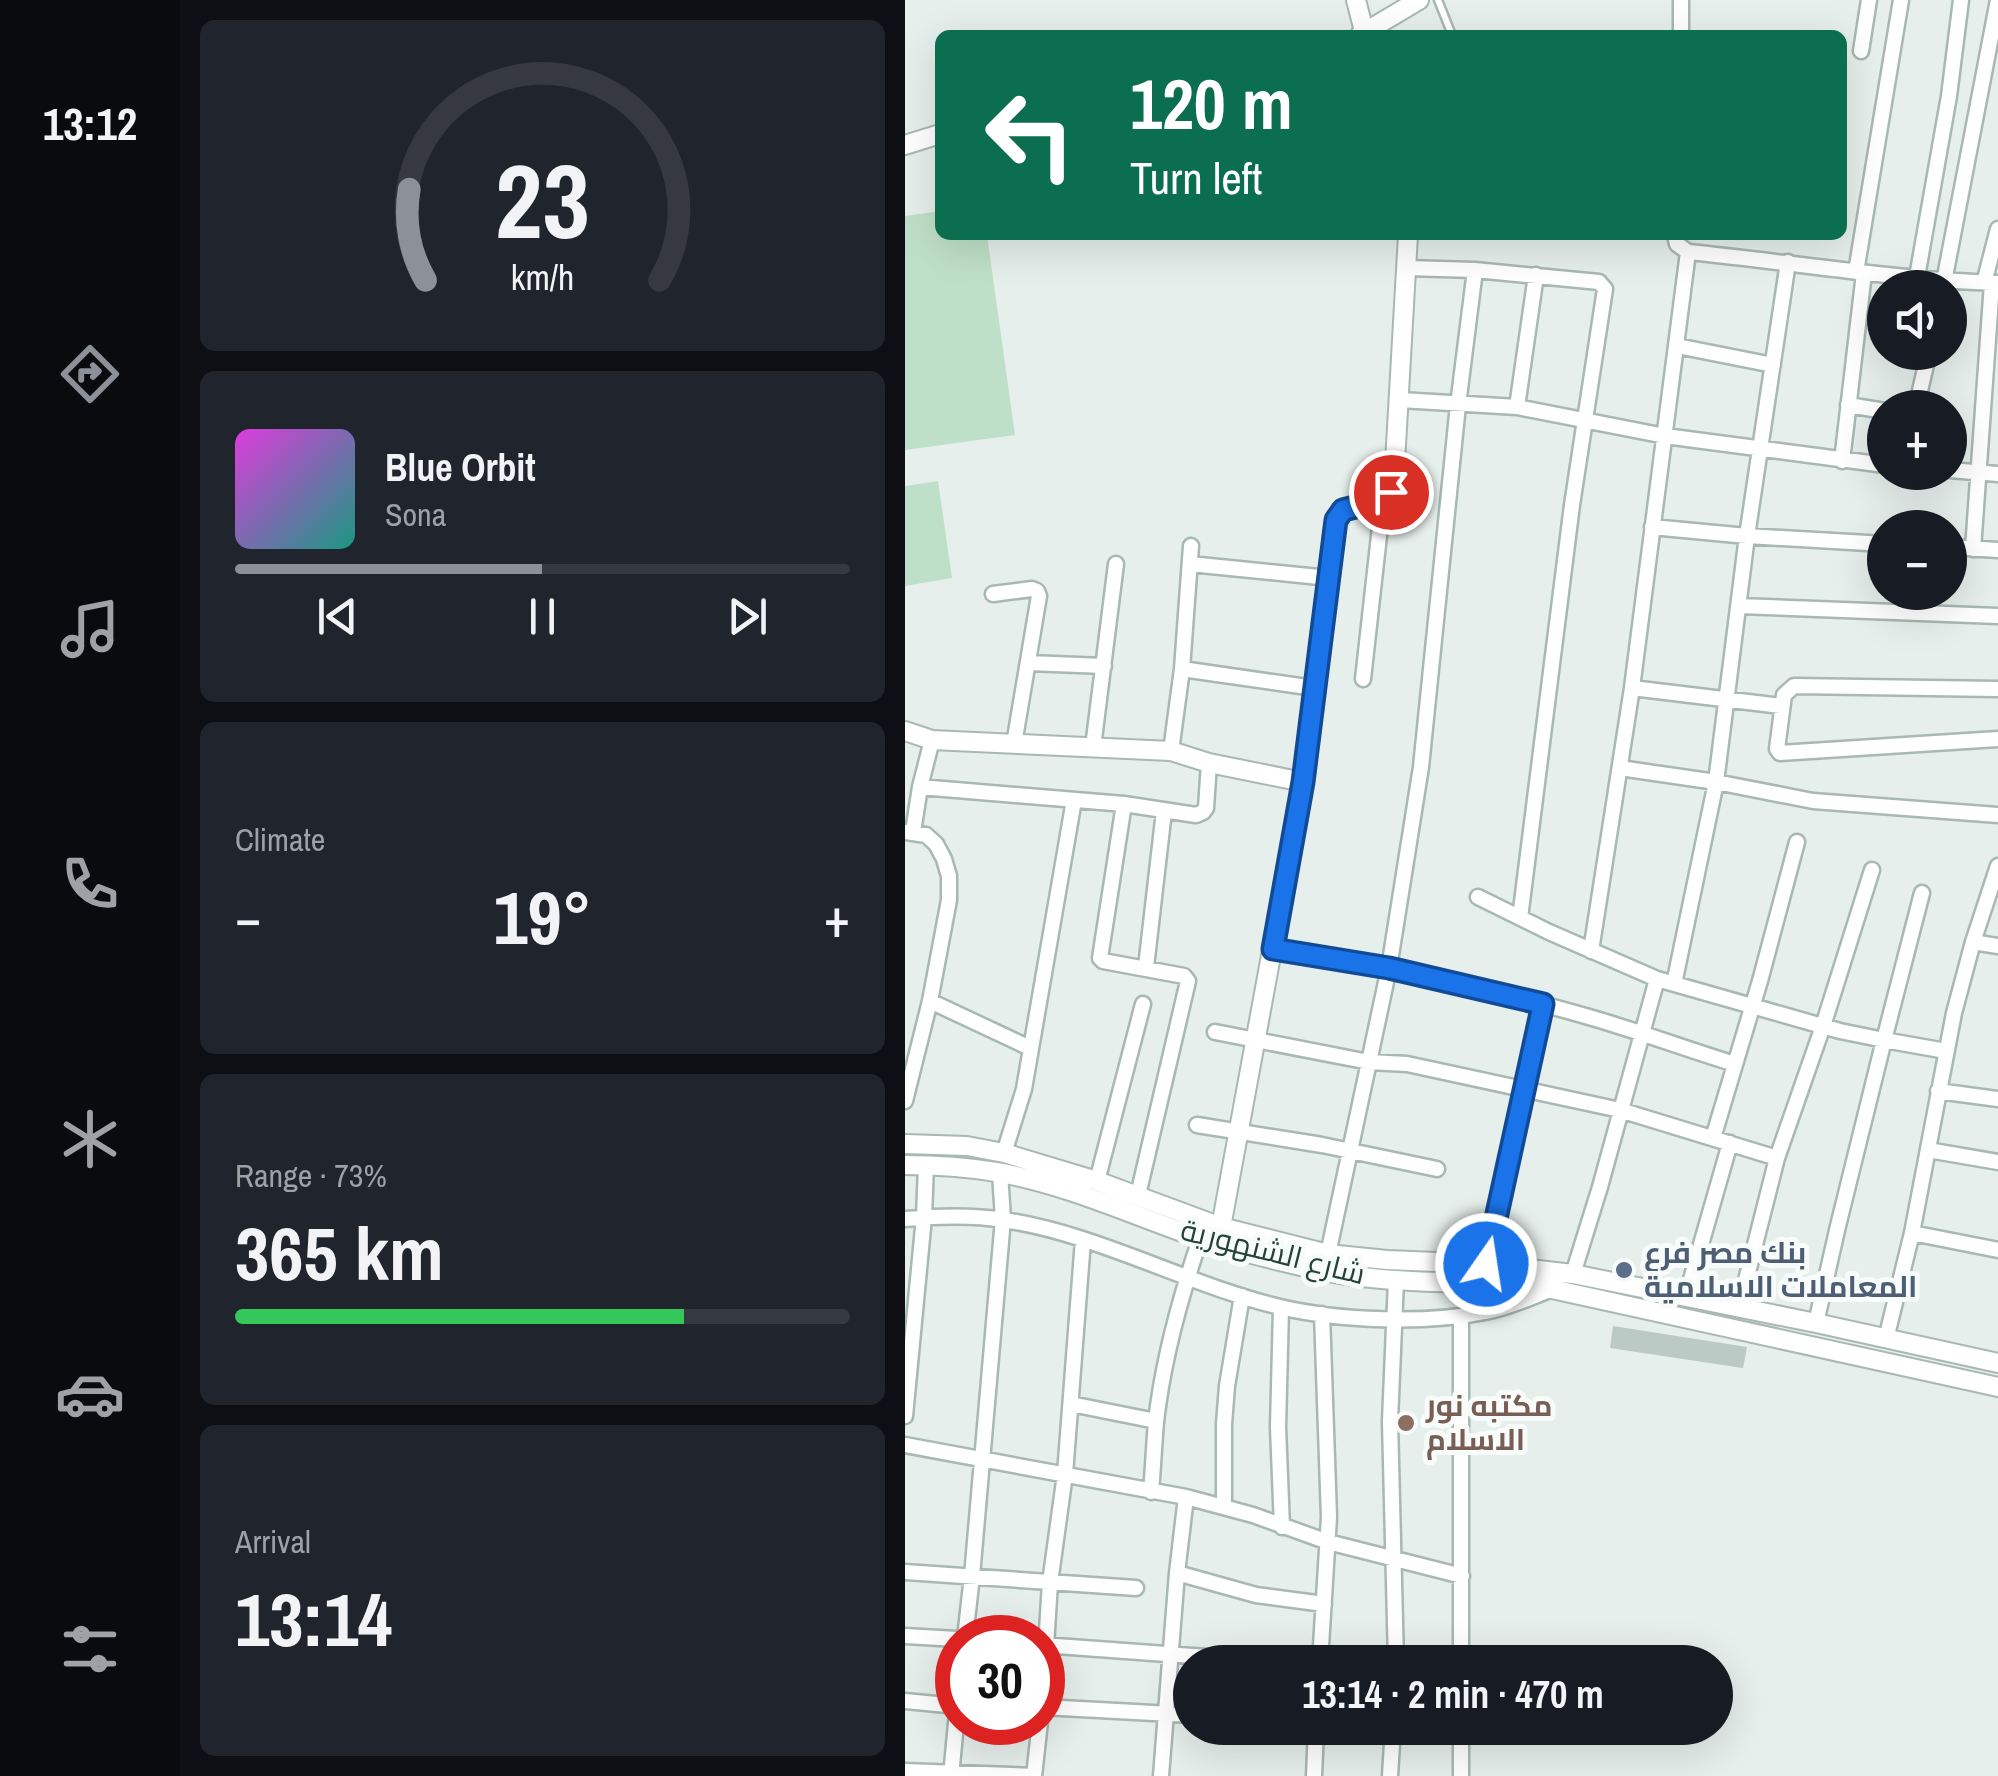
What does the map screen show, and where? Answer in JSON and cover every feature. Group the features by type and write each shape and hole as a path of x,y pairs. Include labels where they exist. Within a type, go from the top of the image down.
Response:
{"street":[{"path":"1356,0 1362,30"},
{"path":"1370,30 1419,0"},
{"path":"1681,0 1681,30"},
{"path":"1861,51 1869,0"},
{"path":"1842,461 1860,272 1901,0"},
{"path":"1918,270 1949,96 1961,0"},
{"path":"1947,270 1998,0"},
{"path":"905,144 935,135"},
{"path":"1973,549 1998,229"},
{"path":"1221,1226 1303,782 1338,514 1383,500 1391,492 1394,480 1408,240"},
{"path":"1676,240 1688,252 1867,273"},
{"path":"1591,951 1632,688 1688,252"},
{"path":"1674,984 1716,782 1747,536 1788,262"},
{"path":"1407,268 1536,275 1599,282 1605,289 1572,506 1521,918"},
{"path":"1328,1254 1389,968 1426,734 1457,405 1475,270"},
{"path":"1517,408 1536,275"},
{"path":"1677,346 1773,365"},
{"path":"1400,400 1517,408 1665,436 1867,463"},
{"path":"1848,405 1867,408"},
{"path":"1967,471 1998,474"},
{"path":"1363,679 1383,500"},
{"path":"1652,527 1867,543"},
{"path":"1171,751 1191,546"},
{"path":"1967,549 1998,550"},
{"path":"1093,747 1116,564"},
{"path":"1191,564 1329,578"},
{"path":"993,594 1033,589 1039,596 1015,744"},
{"path":"1739,606 1998,616"},
{"path":"1029,663 1104,666"},
{"path":"1182,669 1315,688"},
{"path":"1998,689 1794,686 1784,695 1781,706 1777,749 1780,753 1998,739"},
{"path":"1632,688 1781,706"},
{"path":"905,731 932,740 1171,751 1303,782"},
{"path":"905,1101 930,1001 949,900 944,859 926,834 909,832 932,740"},
{"path":"921,787 1125,804 1195,815 1206,808 1209,762"},
{"path":"1620,768 1813,802 1998,815"},
{"path":"1004,1153 1024,1089 1074,800"},
{"path":"1125,804 1100,958 1103,962 1184,976 1187,981 1137,1195"},
{"path":"1145,968 1164,812"},
{"path":"1713,1138 1797,842"},
{"path":"1886,1339 1912,1233 1945,1051 1973,942 1998,866"},
{"path":"1739,1308 1777,1158 1873,870"},
{"path":"1817,1323 1837,1226 1922,893"},
{"path":"1478,897 1657,979 1823,1026 1945,1051"},
{"path":"1973,942 1998,946"},
{"path":"1273,949 1389,968 1543,1004 1735,1064"},
{"path":"1573,1274 1657,979"},
{"path":"930,1001 1030,1048"},
{"path":"1097,1181 1143,1004"},
{"path":"1486,1264 1543,1004"},
{"path":"1215,1032 1369,1062 1407,1064 1621,1110 1777,1158"},
{"path":"1938,1091 1998,1099"},
{"path":"1197,1125 1348,1150 1437,1170"},
{"path":"1686,1297 1730,1143"},
{"name":"شارع الشنهورية","path":"905,1144 967,1146 1004,1153 1097,1181 1221,1226 1328,1254 1573,1274 1998,1364"},
{"path":"1927,1150 1998,1162"},
{"name":"شارع الشنهورية","path":"905,1166 999,1173 1045,1184 1199,1238 1313,1269 1356,1277 1552,1289 1998,1386"},
{"path":"905,1416 924,1217 925,1166"},
{"path":"965,1615 973,1576 1003,1220 999,1173"},
{"path":"905,1218 1003,1220 1048,1229 1281,1308 1323,1314 1461,1316 1512,1305 1552,1289"},
{"path":"1912,1233 1998,1250"},
{"path":"1151,1492 1164,1373 1199,1238"},
{"path":"1047,1615 1065,1474 1083,1240"},
{"path":"1396,1280 1390,1421 1396,1645"},
{"path":"1224,1506 1225,1405 1243,1296"},
{"path":"1281,1308 1278,1427 1282,1527"},
{"path":"1321,1645 1328,1542 1323,1314"},
{"path":"1461,1316 1461,1645"},
{"path":"1071,1404 1157,1421"},
{"path":"905,1445 1186,1497 1328,1542 1462,1576"},
{"path":"1161,1776 1186,1497"},
{"path":"905,1572 1135,1588"},
{"path":"1177,1573 1256,1595 1324,1604"},
{"path":"905,1636 935,1637"},
{"path":"1065,1647 1173,1654"},
{"path":"905,1702 935,1704"},
{"path":"1065,1708 1173,1714"},
{"path":"952,1775 954,1745"},
{"path":"905,1770 1035,1776 1037,1745"},
{"path":"1313,1776 1315,1745"},
{"path":"1390,1776 1392,1745"},
{"path":"1461,1745 1461,1776"}],"lane":[{"path":"1438,0 1450,30"}],"green space":[{"path":"935,212 935,240 988,240 1015,435 905,450 905,216"},
{"path":"938,481 952,578 905,586 905,486"}],"building":[{"path":"1613,1326 1747,1347 1743,1368 1610,1348"}],"place":[{"name":"بنك مصر فرع المعاملات الاسلامية","path":"1624,1270"},
{"name":"مكتبه نور الاسلام","path":"1406,1423"}],"route":[{"path":"1391,492 1383,500 1343,510 1336,520 1303,782 1273,949 1389,968 1543,1004 1486,1264"}]}
